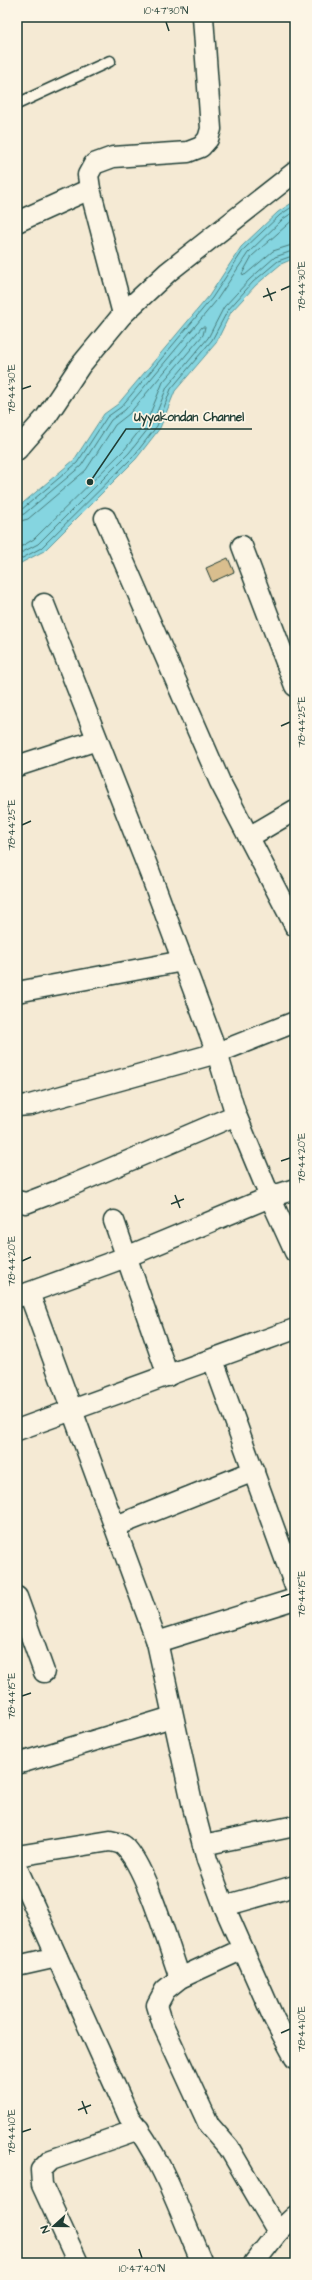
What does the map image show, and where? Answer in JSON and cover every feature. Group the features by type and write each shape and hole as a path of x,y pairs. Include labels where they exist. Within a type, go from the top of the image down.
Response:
{"street":[{"path":"123,314 90,189 88,175 94,164 113,156 188,152 201,147 208,139 211,129 203,17"},
{"path":"21,437 46,417 80,366 123,314 168,272 295,172"},
{"path":"17,222 90,189"},
{"path":"105,518 220,782 295,926"},
{"path":"242,546 295,686"},
{"path":"44,604 183,961 217,1053 236,1115 270,1197 295,1252"},
{"path":"17,766 97,740"},
{"path":"249,837 295,810"},
{"path":"17,992 183,961"},
{"path":"17,1106 30,1105 217,1053 295,1022"},
{"path":"17,1201 26,1203 65,1188 236,1115"},
{"path":"295,1189 270,1197 126,1257 23,1295 116,1526 157,1642 172,1717 203,1845 224,1906 274,2019 295,2058"},
{"path":"114,1221 168,1376"},
{"path":"17,1430 295,1329"},
{"path":"213,1360 295,1586"},
{"path":"116,1526 254,1471"},
{"path":"17,1597 44,1672"},
{"path":"157,1642 295,1599"},
{"path":"17,1764 172,1717"},
{"path":"203,1845 295,1826"},
{"path":"17,1856 110,1841 124,1845 135,1860 148,1890 180,1978"},
{"path":"17,1868 129,2117 139,2129 156,2159 202,2263"},
{"path":"224,1906 295,1886"},
{"path":"243,1950 180,1978 165,1990 157,2005 163,2025 209,2125 229,2148 278,2232"},
{"path":"17,1966 57,1957"},
{"path":"78,2263 42,2185 41,2170 51,2160 139,2129"},
{"path":"254,2263 278,2232 295,2216"}],"lane":[{"path":"17,104 110,61"}],"water":[{"path":"295,201 295,258 281,264 256,285 231,312 216,343 175,391 160,428 136,459 44,551 17,565 17,508 74,460 104,414 118,404 209,296 241,247 278,212"}],"building":[{"path":"228,558 234,572 212,582 206,568"}],"place":[{"name":"Uyyakondan Channel","path":"90,482"}]}
